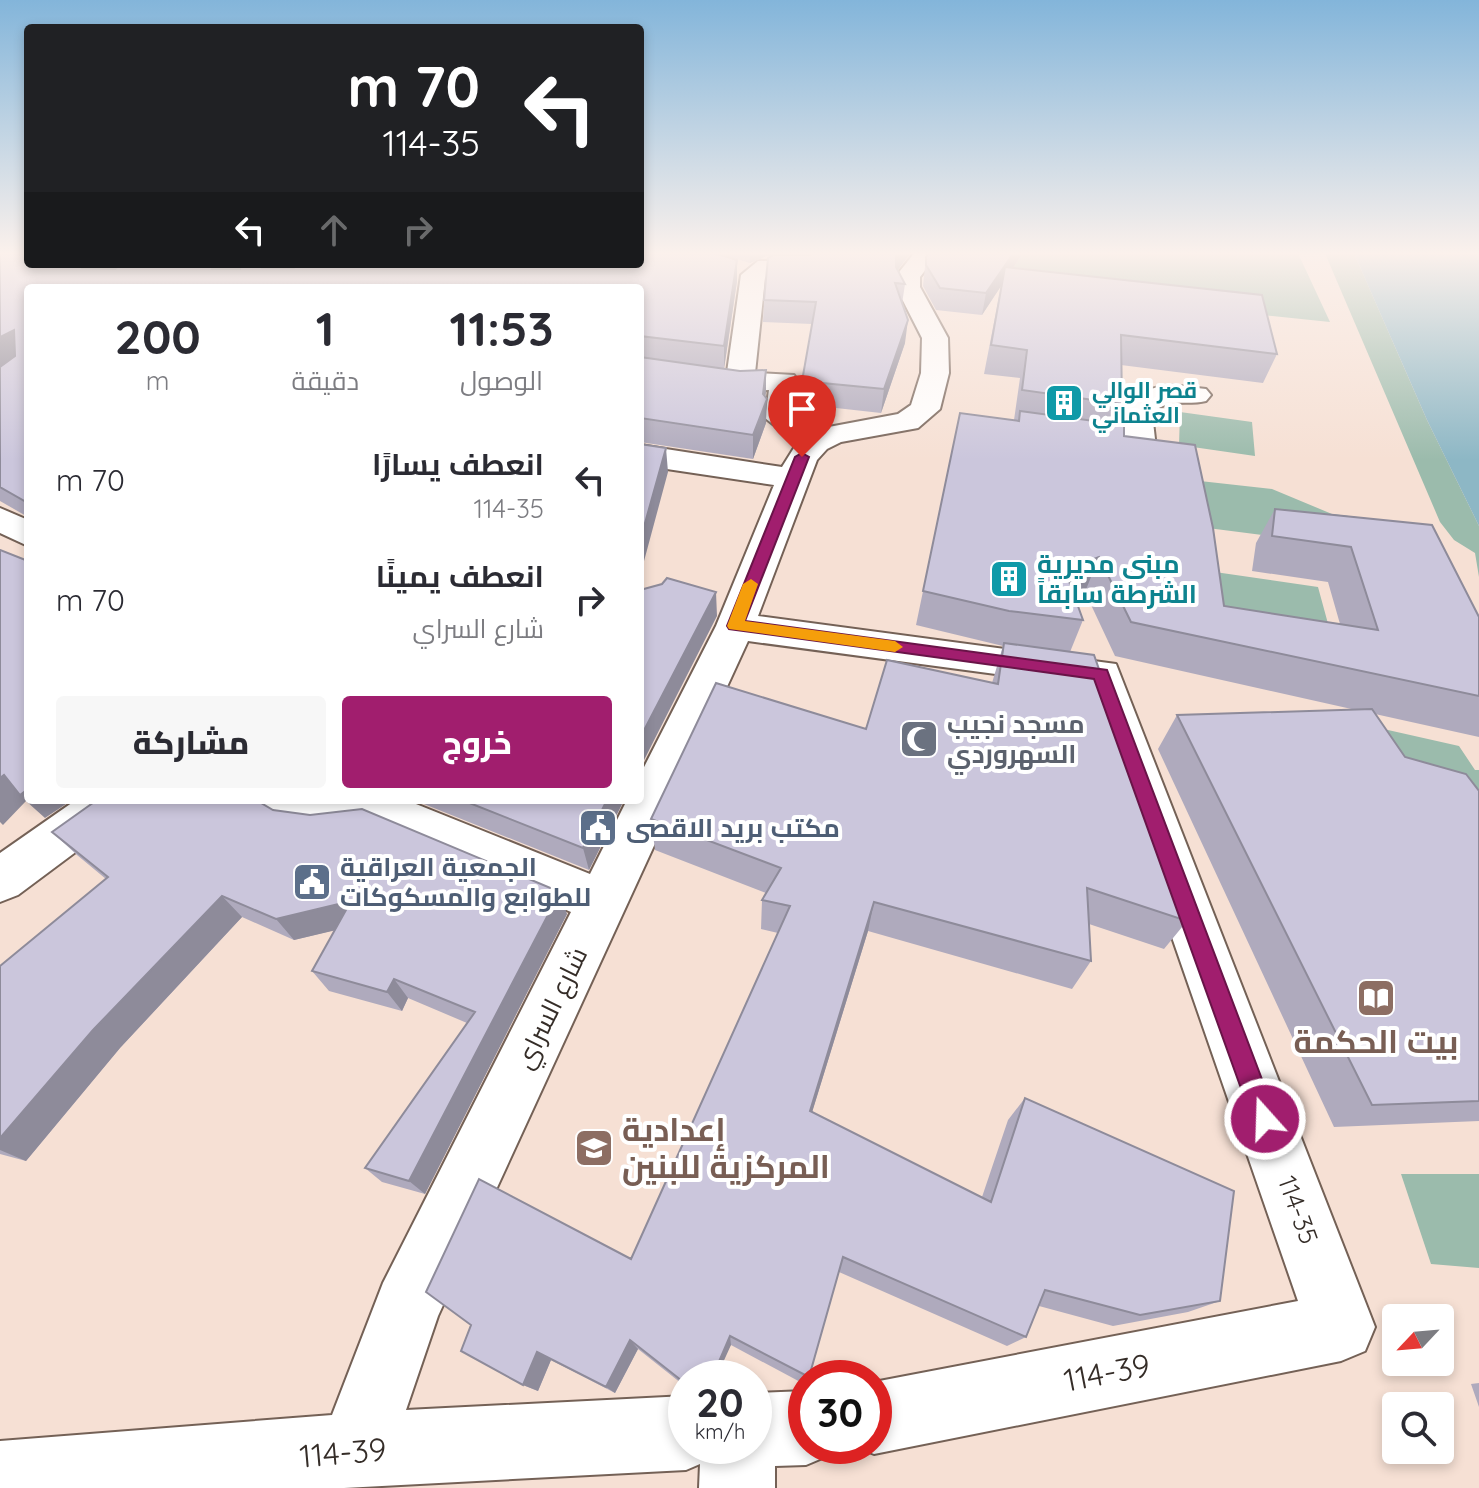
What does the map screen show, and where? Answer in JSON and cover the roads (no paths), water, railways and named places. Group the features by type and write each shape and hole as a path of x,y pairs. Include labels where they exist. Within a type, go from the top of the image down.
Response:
{"street":[{"path":"740,382 747,320"},
{"path":"644,455 804,460 849,429 932,418 925,409 935,373 935,338 926,320"},
{"path":"644,370 740,382 784,381 780,418 804,460"},
{"path":"1049,438 1131,447 1139,439 1137,413 1145,401 1175,392 1196,395"},
{"name":"شارع السراي","path":"356,1450 407,1307 735,626 804,460"},
{"path":"0,518 24,533"},
{"name":"114-35","path":"735,626 1101,674 1341,1327"},
{"path":"0,880 106,804"},
{"path":"281,804 295,814 356,814 378,809 602,902"},
{"name":"114-39","path":"892,1414 1341,1327"},
{"name":"114-39","path":"0,1479 356,1450 668,1434"},
{"path":"737,1488 738,1464"}],"water":[{"path":"1383,320 1479,320 1479,526 1427,420"}],"place":[{"name":"قصر الوالي العثماني","path":"1064,403"},
{"name":"مبنى مديرية الشرطة سابقاً","path":"1009,579"},
{"name":"مسجد نجيب السهروردي","path":"919,739"},
{"name":"مكتب بريد الاقصى","path":"598,828"},
{"name":"الجمعية العراقية للطوابع والمسكوكات","path":"312,882"},
{"name":"بيت الحكمة","path":"1376,998"},
{"name":"إعدادية المركزية للبنين","path":"594,1148"}]}
